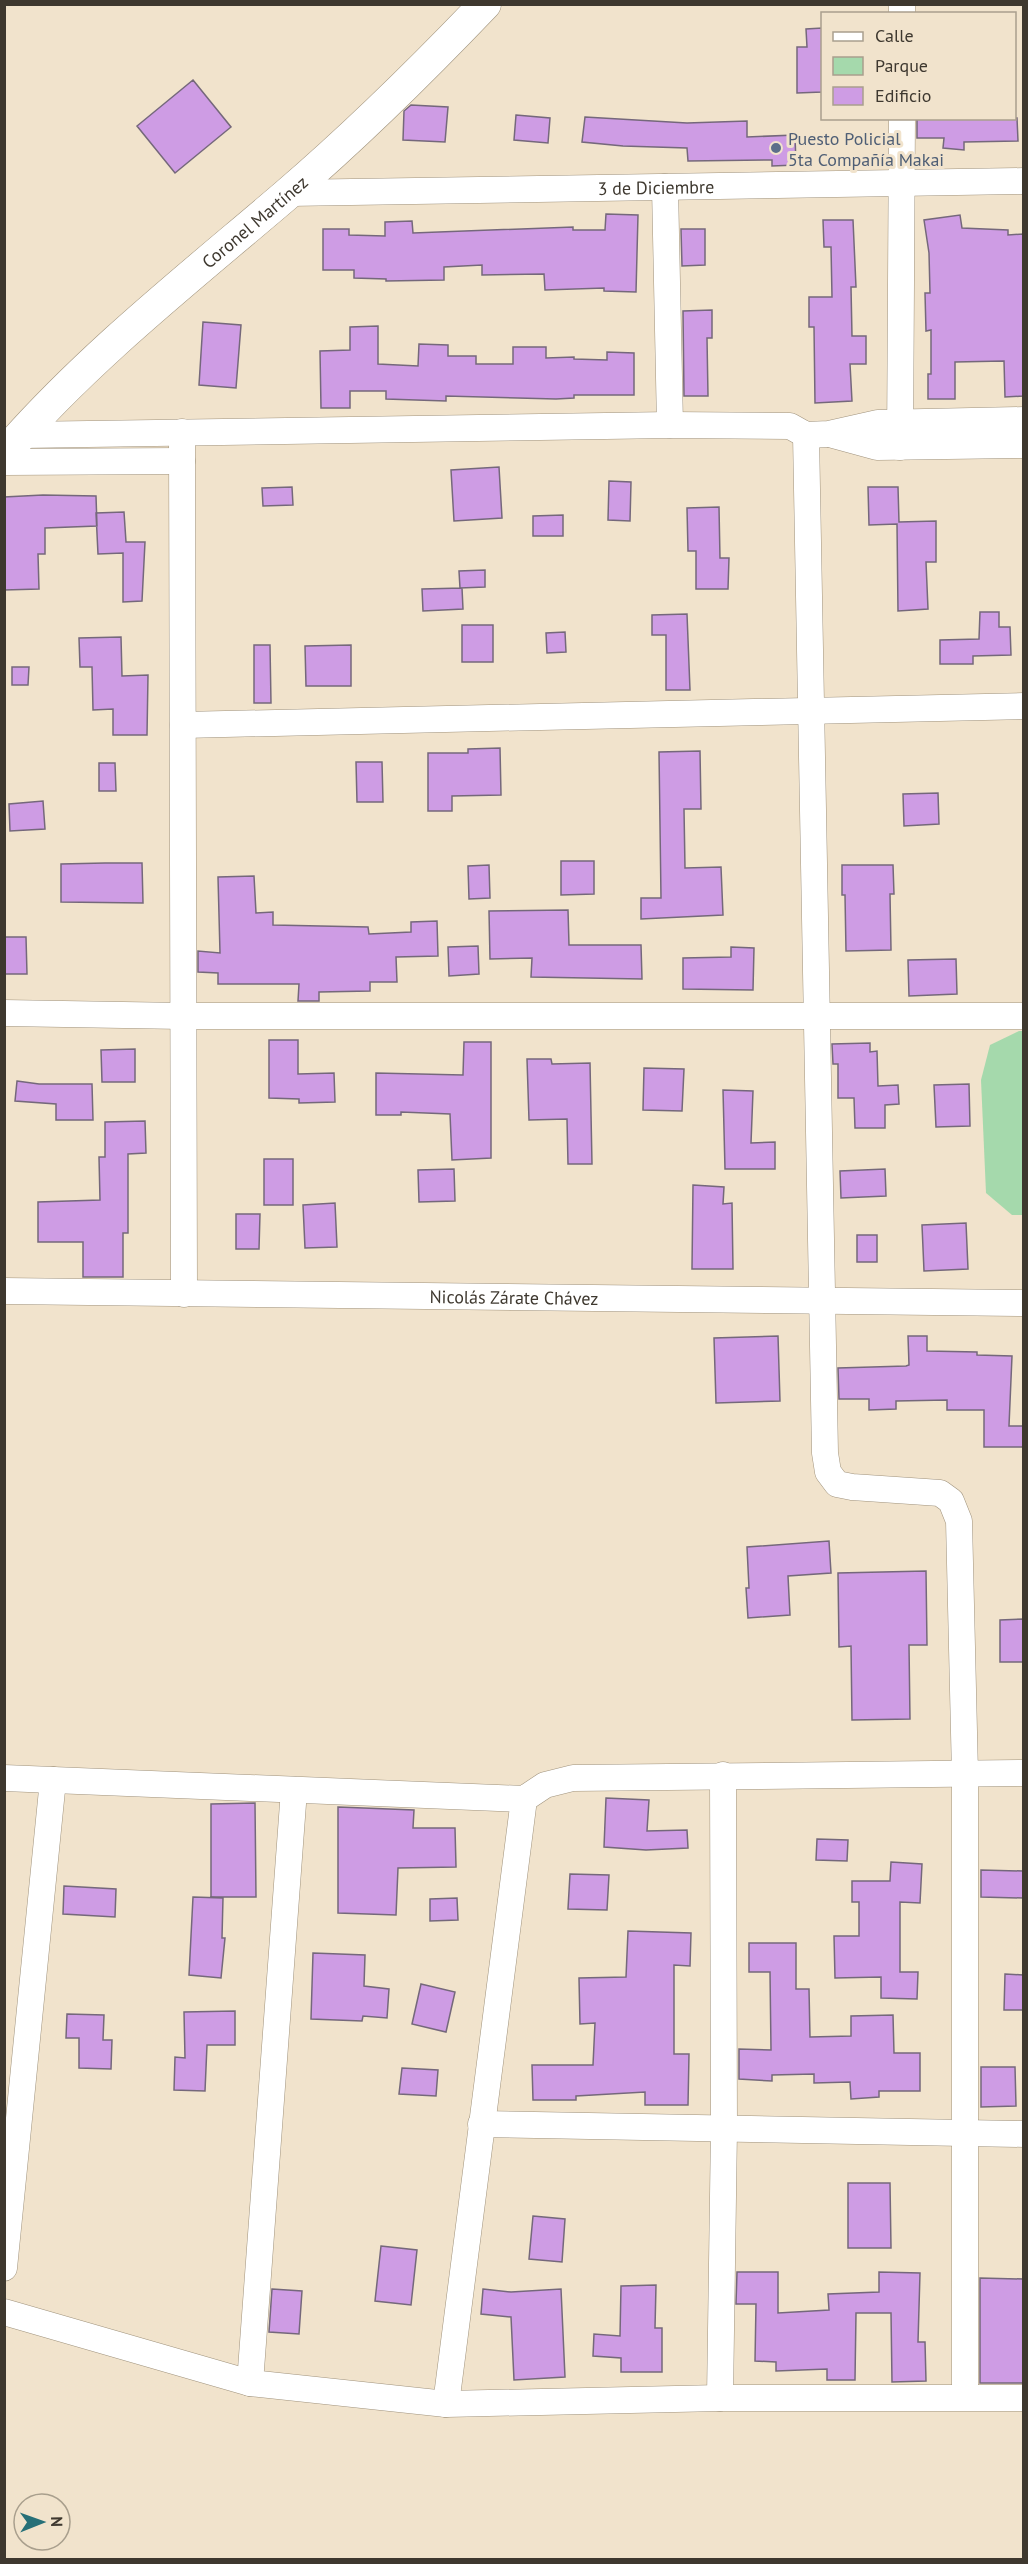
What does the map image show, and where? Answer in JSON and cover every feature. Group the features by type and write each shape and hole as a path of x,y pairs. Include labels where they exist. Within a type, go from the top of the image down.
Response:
{"main road":[{"name":"Coronel Martínez","path":"13,445 83,373 288,194 425,67 485,4"}],"street":[{"path":"900,435 902,120"},
{"name":"3 de Diciembre","path":"288,194 1023,181"},
{"path":"666,187 670,425"},
{"path":"900,435 1023,420"},
{"path":"13,445 182,432 670,425 790,426 818,434 878,423 900,435 1023,445"},
{"path":"182,432 184,1294"},
{"path":"818,434 810,710 825,1453 828,1472 837,1484 940,1493 951,1501 959,1521 965,1774 965,2397"},
{"path":"4,462 182,461"},
{"path":"183,725 1023,706"},
{"path":"4,1013 183,1016 1023,1016"},
{"name":"Nicolás Zárate Chávez","path":"4,1291 1023,1303"},
{"path":"4,1778 524,1799 545,1785 573,1778 1023,1773"},
{"path":"720,2398 724,2129 723,1775"},
{"path":"4,2268 53,1780"},
{"path":"250,2383 294,1790"},
{"path":"446,2403 524,1799"},
{"path":"482,2124 1023,2134"},
{"path":"4,2312 250,2383 446,2403 720,2398 1023,2398"}],"green space":[{"path":"1019,1031 1024,1031 1023,1215 1012,1215 986,1193 981,1080 990,1045"}],"building":[{"path":"821,28 821,92 797,93 797,47 807,47 806,29"},
{"path":"193,80 231,127 175,173 137,126"},
{"path":"411,105 448,107 445,142 403,140 404,111"},
{"path":"516,115 550,118 548,143 514,140"},
{"path":"585,117 687,123 747,121 747,137 795,135 796,165 772,166 772,160 688,161 687,148 582,142"},
{"path":"1017,118 1018,141 964,142 964,150 943,148 944,138 917,138 917,120 1016,120"},
{"path":"606,214 638,215 636,292 604,291 604,288 545,290 544,274 482,275 482,265 444,267 444,280 386,281 386,279 354,278 354,270 323,270 323,229 349,229 349,235 385,236 385,222 412,221 413,233 573,227 573,230 605,230"},
{"path":"960,215 962,228 1008,230 1008,235 1023,234 1023,396 1005,397 1004,361 955,362 955,399 928,399 928,374 931,374 931,330 926,331 925,293 930,293 929,253 924,220"},
{"path":"823,220 853,220 856,287 851,287 852,336 866,336 866,364 850,364 852,401 815,403 814,327 809,327 809,297 832,297 831,247 824,247"},
{"path":"681,229 705,229 705,265 682,266"},
{"path":"712,310 712,338 707,338 708,396 684,396 683,311"},
{"path":"203,322 241,325 236,388 199,385"},
{"path":"378,326 378,364 418,366 419,344 448,345 448,356 476,356 476,364 513,364 513,347 546,347 546,358 574,357 574,359 607,360 607,352 634,353 634,395 574,395 574,398 556,399 446,396 446,401 386,399 386,391 350,391 350,408 321,408 320,351 350,350 350,327"},
{"path":"499,467 502,518 454,521 451,470"},
{"path":"609,481 631,482 630,521 608,520"},
{"path":"292,487 293,505 263,506 262,488"},
{"path":"868,487 898,487 899,522 936,521 936,562 926,562 928,609 898,611 897,524 869,525"},
{"path":"96,496 97,526 45,528 45,554 38,554 39,589 4,590 4,497"},
{"path":"719,507 720,558 729,558 728,589 696,589 696,551 688,551 687,508"},
{"path":"124,512 126,542 145,542 142,601 123,602 123,553 98,554 96,513"},
{"path":"563,515 563,536 533,536 533,516"},
{"path":"485,570 485,587 460,588 459,571"},
{"path":"462,588 463,609 423,611 422,589"},
{"path":"980,612 999,612 999,627 1010,627 1011,655 973,656 973,664 940,664 940,640 979,639"},
{"path":"687,614 690,690 666,690 666,635 652,635 652,615"},
{"path":"462,625 493,625 493,662 462,662"},
{"path":"565,632 566,652 547,653 546,633"},
{"path":"121,637 122,676 148,675 147,735 113,735 113,709 93,710 92,667 80,667 79,638"},
{"path":"254,645 270,645 271,703 254,703"},
{"path":"351,645 351,686 306,686 305,646"},
{"path":"12,667 29,667 28,685 12,685"},
{"path":"500,748 501,795 452,796 452,811 428,811 428,753 468,753 468,749"},
{"path":"700,751 701,809 684,809 685,868 721,867 723,915 641,919 641,898 661,898 659,752"},
{"path":"356,762 382,762 383,802 357,802"},
{"path":"99,763 115,763 116,791 99,791"},
{"path":"938,793 939,824 904,826 903,794"},
{"path":"43,801 45,829 10,831 9,804"},
{"path":"561,861 594,861 594,894 561,895"},
{"path":"142,863 143,903 61,902 61,864"},
{"path":"489,865 490,898 469,899 468,866"},
{"path":"842,865 893,865 894,894 890,894 891,950 846,951"},
{"path":"254,876 256,913 273,912 273,925 368,927 369,934 411,932 411,922 437,921 438,956 396,957 397,982 370,982 370,991 319,992 319,1001 298,1001 299,984 218,984 218,973 198,972 198,951 220,953 218,877"},
{"path":"568,910 569,945 641,945 642,979 531,977 532,958 490,959 489,911"},
{"path":"4,937 26,937 27,974 4,974"},
{"path":"478,946 479,974 449,976 448,947"},
{"path":"731,947 754,948 753,990 683,989 683,958 731,957"},
{"path":"956,959 957,994 909,996 908,960"},
{"path":"269,1040 298,1040 298,1074 334,1073 335,1102 299,1103 299,1099 269,1098"},
{"path":"464,1042 491,1042 491,1158 452,1160 450,1114 401,1112 401,1115 376,1115 376,1073 463,1075"},
{"path":"870,1043 870,1052 877,1051 878,1086 898,1085 899,1104 885,1105 885,1128 855,1128 854,1098 838,1098 838,1064 833,1064 832,1044"},
{"path":"135,1049 135,1082 102,1082 101,1050"},
{"path":"527,1059 551,1059 552,1064 590,1063 592,1164 568,1164 567,1119 529,1120"},
{"path":"644,1068 684,1069 682,1111 643,1110"},
{"path":"17,1081 39,1084 92,1084 93,1120 56,1120 56,1104 15,1101"},
{"path":"969,1084 970,1126 936,1127 934,1085"},
{"path":"723,1090 753,1091 751,1143 775,1142 775,1169 725,1169"},
{"path":"145,1121 146,1153 128,1154 128,1233 123,1233 123,1277 83,1277 83,1242 38,1242 38,1202 100,1200 99,1157 105,1157 105,1122"},
{"path":"264,1159 293,1159 293,1205 264,1205"},
{"path":"454,1169 455,1201 419,1202 418,1170"},
{"path":"885,1169 886,1196 841,1198 840,1171"},
{"path":"693,1185 724,1187 723,1204 732,1203 733,1269 692,1269"},
{"path":"335,1203 337,1247 305,1248 303,1205"},
{"path":"236,1214 260,1214 259,1249 236,1249"},
{"path":"966,1223 968,1269 924,1271 922,1225"},
{"path":"857,1235 877,1235 877,1262 857,1262"},
{"path":"778,1336 780,1401 716,1403 714,1338"},
{"path":"908,1336 927,1336 927,1351 977,1352 977,1355 1012,1356 1009,1426 1023,1426 1023,1447 984,1447 984,1410 947,1410 947,1400 896,1401 896,1409 869,1410 869,1399 839,1399 838,1368 909,1365"},
{"path":"829,1541 831,1573 788,1576 790,1615 748,1618 747,1547"},
{"path":"926,1571 927,1645 909,1645 910,1719 852,1720 851,1646 839,1647 838,1573"},
{"path":"1023,1619 1023,1662 1000,1662 1000,1620"},
{"path":"606,1798 649,1800 647,1831 687,1830 688,1848 646,1850 604,1847"},
{"path":"255,1803 256,1897 211,1897 211,1804"},
{"path":"338,1807 414,1810 413,1828 455,1828 456,1867 398,1868 396,1915 338,1913"},
{"path":"817,1839 848,1840 847,1861 816,1860"},
{"path":"891,1862 922,1864 920,1903 900,1902 900,1972 918,1972 917,1999 881,1998 881,1977 835,1978 834,1936 859,1936 859,1902 852,1902 852,1881 890,1881"},
{"path":"981,1870 1023,1871 1023,1898 981,1897"},
{"path":"570,1874 609,1875 607,1910 568,1909"},
{"path":"64,1886 116,1889 115,1917 63,1914"},
{"path":"193,1897 223,1898 222,1938 225,1938 221,1978 189,1975"},
{"path":"457,1898 458,1920 430,1921 430,1899"},
{"path":"628,1931 691,1933 690,1966 674,1965 674,2054 689,2054 688,2105 645,2105 645,2092 576,2096 576,2100 533,2100 532,2065 593,2065 595,2023 580,2024 579,1978 626,1977"},
{"path":"749,1943 796,1943 796,1989 809,1989 810,2037 851,2036 851,2016 893,2015 894,2053 920,2053 920,2091 879,2091 879,2097 851,2099 850,2082 814,2083 814,2074 772,2075 772,2081 739,2079 739,2049 771,2050 770,1972 749,1972"},
{"path":"313,1953 365,1955 364,1986 389,1989 387,2018 363,2016 362,2021 311,2019"},
{"path":"1005,1974 1023,1975 1023,2010 1004,2010"},
{"path":"421,1984 455,1992 446,2032 412,2024"},
{"path":"235,2011 235,2045 207,2045 205,2091 174,2090 175,2057 185,2058 184,2012"},
{"path":"67,2014 104,2015 103,2040 112,2040 111,2069 79,2068 79,2038 66,2038"},
{"path":"981,2067 1015,2067 1016,2106 981,2107"},
{"path":"402,2068 438,2070 436,2096 399,2094"},
{"path":"848,2183 890,2183 891,2248 848,2248"},
{"path":"533,2216 565,2219 562,2262 529,2259"},
{"path":"381,2246 417,2250 411,2305 375,2301"},
{"path":"737,2272 778,2272 778,2313 829,2310 828,2294 879,2292 879,2272 920,2273 918,2342 925,2342 926,2381 892,2382 891,2313 856,2313 855,2380 827,2380 827,2369 776,2371 776,2362 755,2361 756,2304 736,2304"},
{"path":"980,2278 1023,2279 1023,2383 980,2383"},
{"path":"656,2285 655,2328 662,2328 662,2372 621,2372 621,2358 593,2356 594,2334 620,2336 621,2286"},
{"path":"272,2289 302,2291 299,2334 269,2332"},
{"path":"483,2289 511,2292 561,2289 565,2377 514,2380 511,2317 481,2314"}],"place":[{"name":"Puesto Policial 5ta Compañía Makai","path":"776,148"}]}
